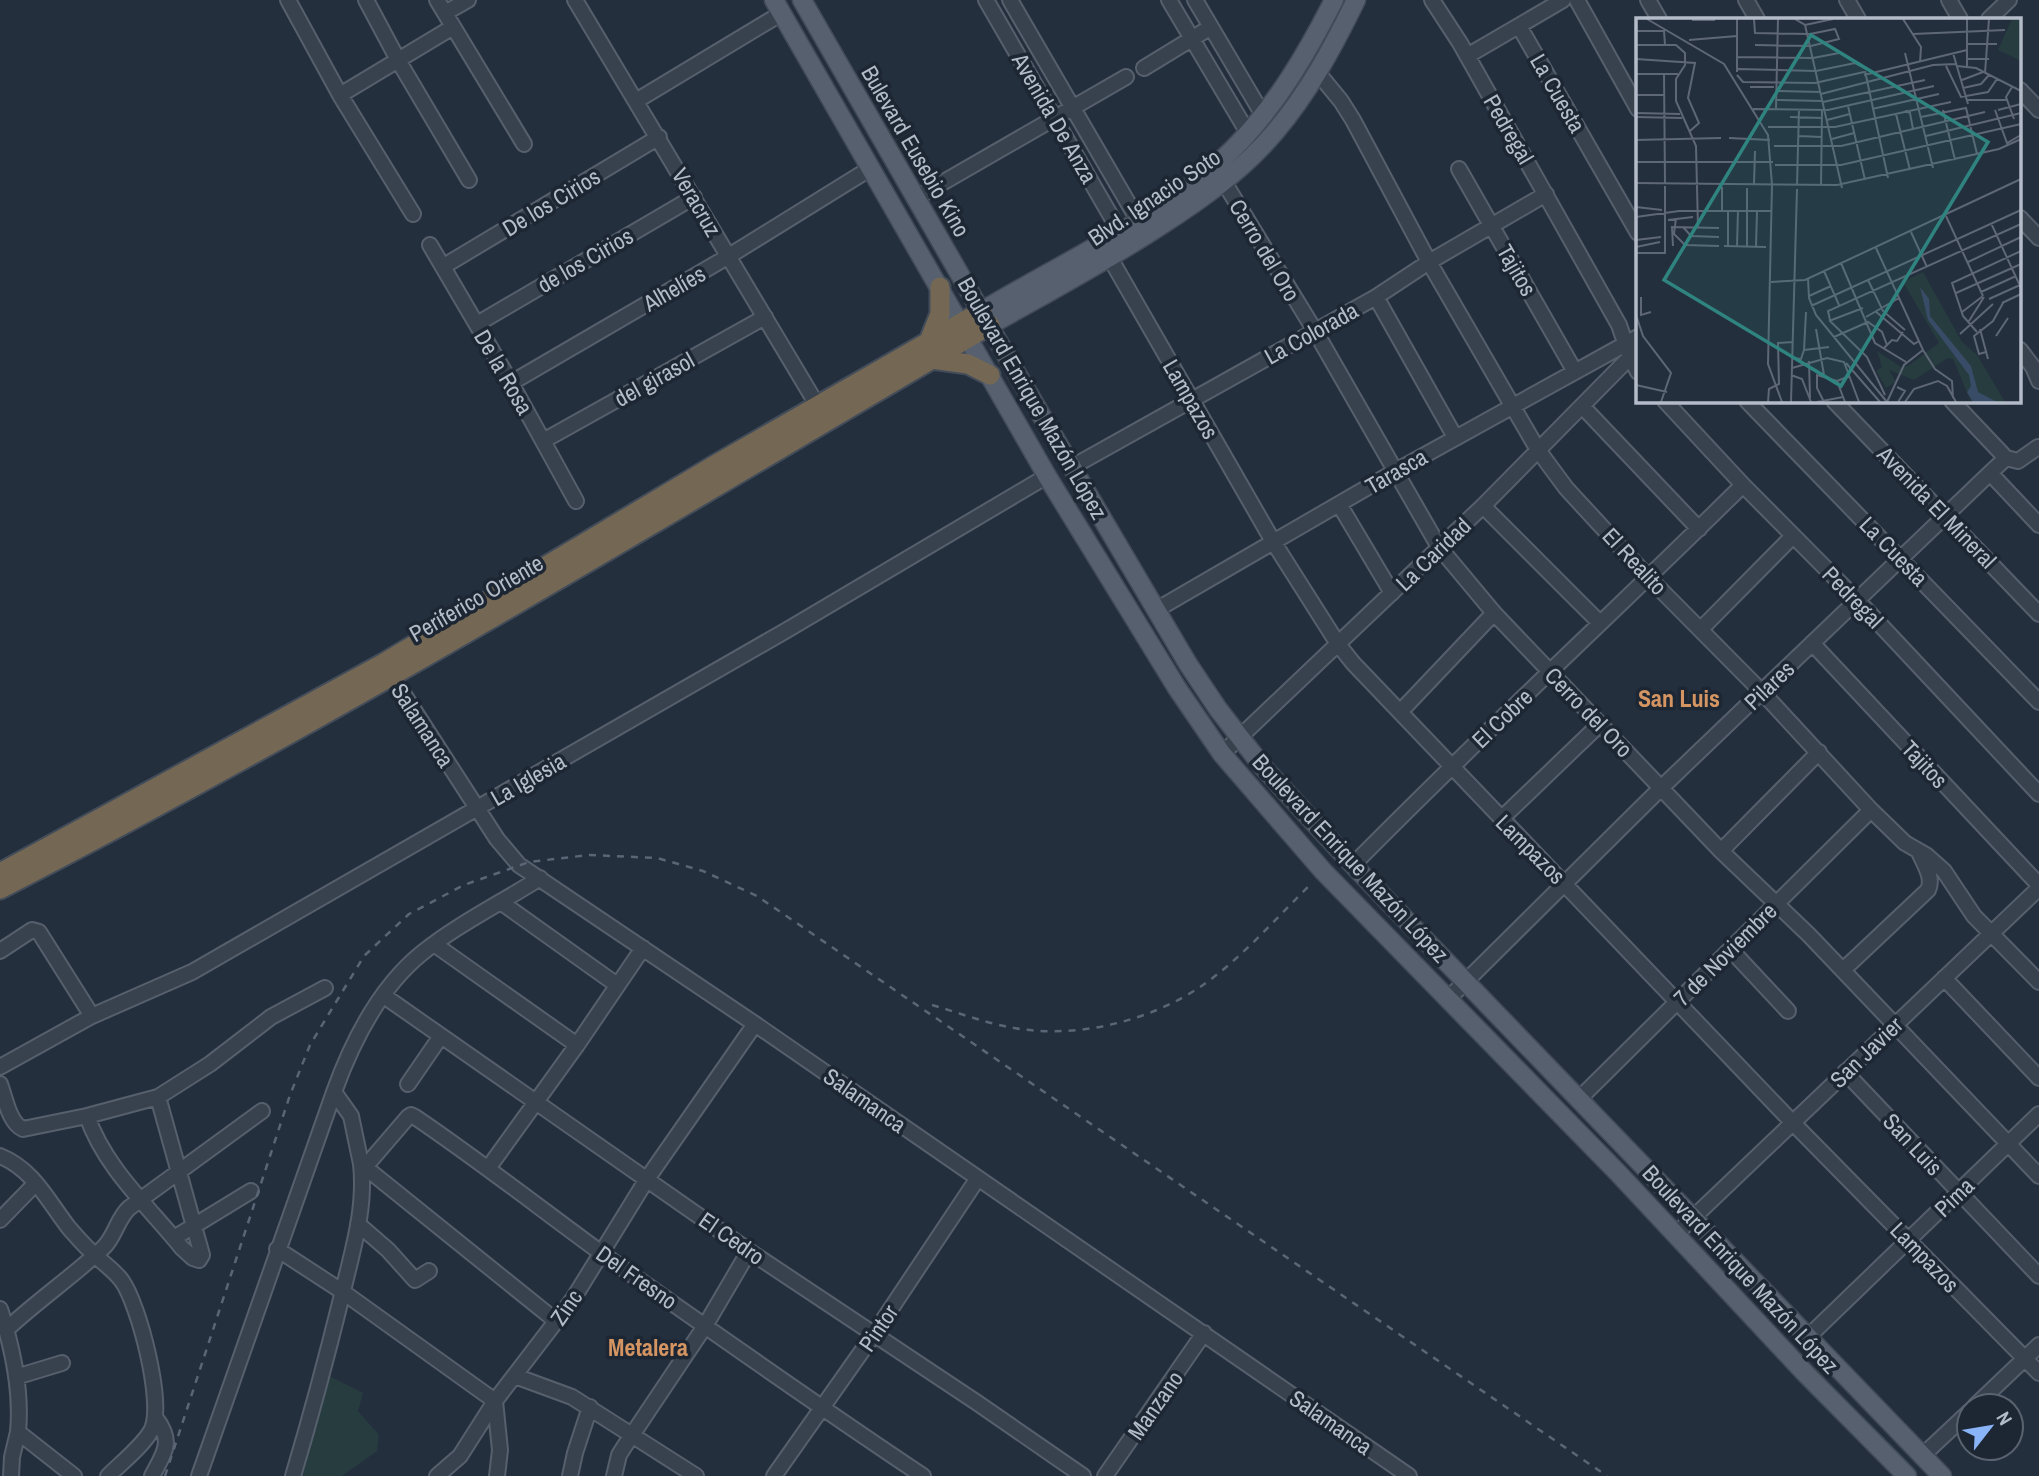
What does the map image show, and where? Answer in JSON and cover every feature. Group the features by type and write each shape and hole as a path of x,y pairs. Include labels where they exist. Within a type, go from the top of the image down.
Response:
{"highway":[{"path":"940,287 940,314 931,350 990,375"},
{"name":"Periferico Oriente","path":"0,889 274,743 388,669 986,318"},
{"name":"Periferico Oriente","path":"0,873 388,669"}],"main road":[{"name":"Bulevard Eusebio Kino","path":"802,0 986,318"},
{"name":"Blvd. Ignacio Soto","path":"986,318 1122,234 1217,164 1248,133 1293,76 1334,0"},
{"name":"Blvd. Ignacio Soto","path":"986,318 1110,258 1224,182 1275,132 1318,73 1356,0"},
{"name":"Boulevard Enrique Mazón López","path":"778,6 1047,476 1177,688 1222,754 1323,871 1907,1476"},
{"path":"1224,182 1226,170 1260,135 1265,120 1263,115"},
{"path":"1110,258 1107,248 1122,234"},
{"name":"Boulevard Enrique Mazón López","path":"986,318 1188,664 1239,736 1289,797 1942,1476"}],"street":[{"path":"288,0 340,94 413,214"},
{"path":"366,0 469,180"},
{"path":"438,0 524,144"},
{"path":"445,13 468,0"},
{"name":"Veracruz","path":"575,0 822,413"},
{"name":"Avenida De Anza","path":"986,0 1122,234"},
{"name":"Avenida De Anza","path":"1010,0 1138,220"},
{"path":"1169,0 1248,133"},
{"path":"1195,0 1263,115"},
{"name":"Pedregal","path":"1432,0 1467,55 1633,346"},
{"path":"1467,55 1563,0"},
{"path":"1577,0 1636,105"},
{"path":"1648,0 1658,18"},
{"path":"1746,0 1756,18"},
{"path":"1847,0 1857,18"},
{"path":"1949,0 1959,18"},
{"path":"1990,18 2009,0"},
{"path":"636,101 778,6"},
{"name":"La Cuesta","path":"1519,26 1636,230"},
{"path":"340,94 453,27"},
{"path":"1144,68 1211,27"},
{"name":"El Realito","path":"1318,73 1353,120 1429,262 1538,450 1566,488 1648,577 1819,752 1871,810 1905,843 1944,871 1964,905 2039,982"},
{"path":"916,198 1126,77"},
{"path":"2022,92 2039,110"},
{"name":"De los Cirios","path":"444,266 659,137"},
{"path":"1086,171 1104,160"},
{"name":"Alhelíes","path":"511,383 729,256 872,168"},
{"name":"Tajitos","path":"1459,169 1574,370"},
{"name":"Cerro del Oro","path":"1224,182 1315,331 1439,547 1460,575 1661,788 1843,970 2039,1177"},
{"name":"La Colorada","path":"1072,467 1376,296 1546,194"},
{"name":"de los Cirios","path":"477,324 694,197"},
{"path":"2022,220 2039,238"},
{"name":"De la Rosa","path":"430,245 576,501"},
{"name":"Lampazos","path":"1110,258 1274,543 1338,644 1501,819 1793,1123 2039,1373"},
{"path":"1376,296 1455,438"},
{"name":"del girasol","path":"543,441 765,317"},
{"name":"Tarasca","path":"1156,610 1574,370 1633,346"},
{"name":"La Caridad","path":"1222,754 1483,506 1582,406 1633,346"},
{"path":"2022,353 2033,367 2039,381"},
{"name":"Pedregal","path":"1666,402 2039,794"},
{"name":"La Cuesta","path":"1748,402 2039,702"},
{"name":"Avenida El Mineral","path":"1835,402 2039,614"},
{"path":"1953,402 2006,458"},
{"path":"1582,406 1699,528"},
{"path":"2039,439 2039,447"},
{"name":"Pilares","path":"1448,999 1661,788 2006,458 2018,461 2039,447"},
{"path":"1990,473 2039,526"},
{"name":"La Iglesia","path":"0,1067 92,1016 192,971 787,630 1047,476"},
{"name":"El Cobre","path":"1353,865 1451,766 1743,485"},
{"path":"1339,504 1392,593"},
{"path":"1483,506 1600,623"},
{"path":"1701,629 1793,536"},
{"path":"1400,712 1494,613"},
{"name":"Tajitos","path":"1812,643 2039,886"},
{"name":"Salamanca","path":"388,669 476,808 519,865 755,1024 1409,1476"},
{"path":"1501,819 1600,724"},
{"path":"1721,850 1819,752"},
{"name":"7 de Noviembre","path":"1579,1098 1871,810"},
{"path":"1843,970 1928,890 1931,885 1930,878 1919,852"},
{"path":"199,1476 277,1249 347,1058 384,996 406,969 434,944 540,878"},
{"name":"San Javier","path":"1676,1234 2039,886"},
{"path":"502,903 617,985"},
{"path":"0,951 36,930 92,1016"},
{"path":"434,944 578,1045"},
{"path":"489,1167 578,1045 643,948"},
{"path":"1731,950 1788,1011"},
{"path":"1944,978 2039,1078"},
{"path":"0,1084 13,1120 23,1129 88,1116 158,1097 210,1064 271,1017 325,988"},
{"name":"El Cedro","path":"384,996 749,1251 1083,1476"},
{"name":"Zinc","path":"438,1476 460,1456 495,1401 556,1321 647,1179 755,1024"},
{"path":"408,1084 441,1035"},
{"name":"San Luis","path":"1845,1072 2039,1276"},
{"path":"293,1476 324,1370 352,1258 362,1193 363,1166 351,1116 334,1092"},
{"path":"88,1116 104,1153 174,1238 193,1258 200,1260 202,1255 158,1097"},
{"path":"7,1329 94,1255 110,1239 124,1213 262,1111"},
{"name":"Pima","path":"1808,1337 2039,1114"},
{"name":"Del Fresno","path":"363,1166 411,1115 489,1167 602,1253 822,1409 923,1476"},
{"path":"0,1156 18,1165 36,1183 70,1228 94,1255 113,1270 134,1307 150,1366 155,1417 148,1435 108,1476"},
{"path":"363,1166 556,1321"},
{"name":"Pintor","path":"774,1476 874,1334 978,1178"},
{"path":"0,1220 36,1183"},
{"path":"174,1238 251,1191"},
{"path":"358,1224 388,1250 415,1280 429,1271"},
{"path":"277,1249 343,1292 495,1401 500,1450 496,1476"},
{"path":"614,1476 619,1455 705,1326 749,1251"},
{"path":"0,1309 7,1329 20,1402 11,1476"},
{"name":"Manzano","path":"1105,1476 1204,1334"},
{"path":"1990,1392 2039,1345"},
{"path":"16,1377 62,1363"},
{"path":"515,1376 572,1397 696,1476"},
{"path":"570,1476 590,1407"},
{"path":"152,1476 167,1440 164,1429 155,1417"},
{"path":"1922,1456 1955,1425"},
{"path":"18,1432 74,1476"}],"green space":[{"path":"329,1376 363,1393 358,1411 379,1435 377,1451 342,1476 297,1476"}],"railway":[{"path":"165,1476 290,1095 310,1045 364,956 409,914 464,885 529,862 589,855 657,858 703,871 757,896 1607,1476"},
{"path":"932,1005 995,1024 1029,1030 1081,1030 1133,1019 1181,998 1218,974 1312,883"}],"district":[{"name":"San Luis","path":"1679,698"},
{"name":"Metalera","path":"648,1347"}]}
